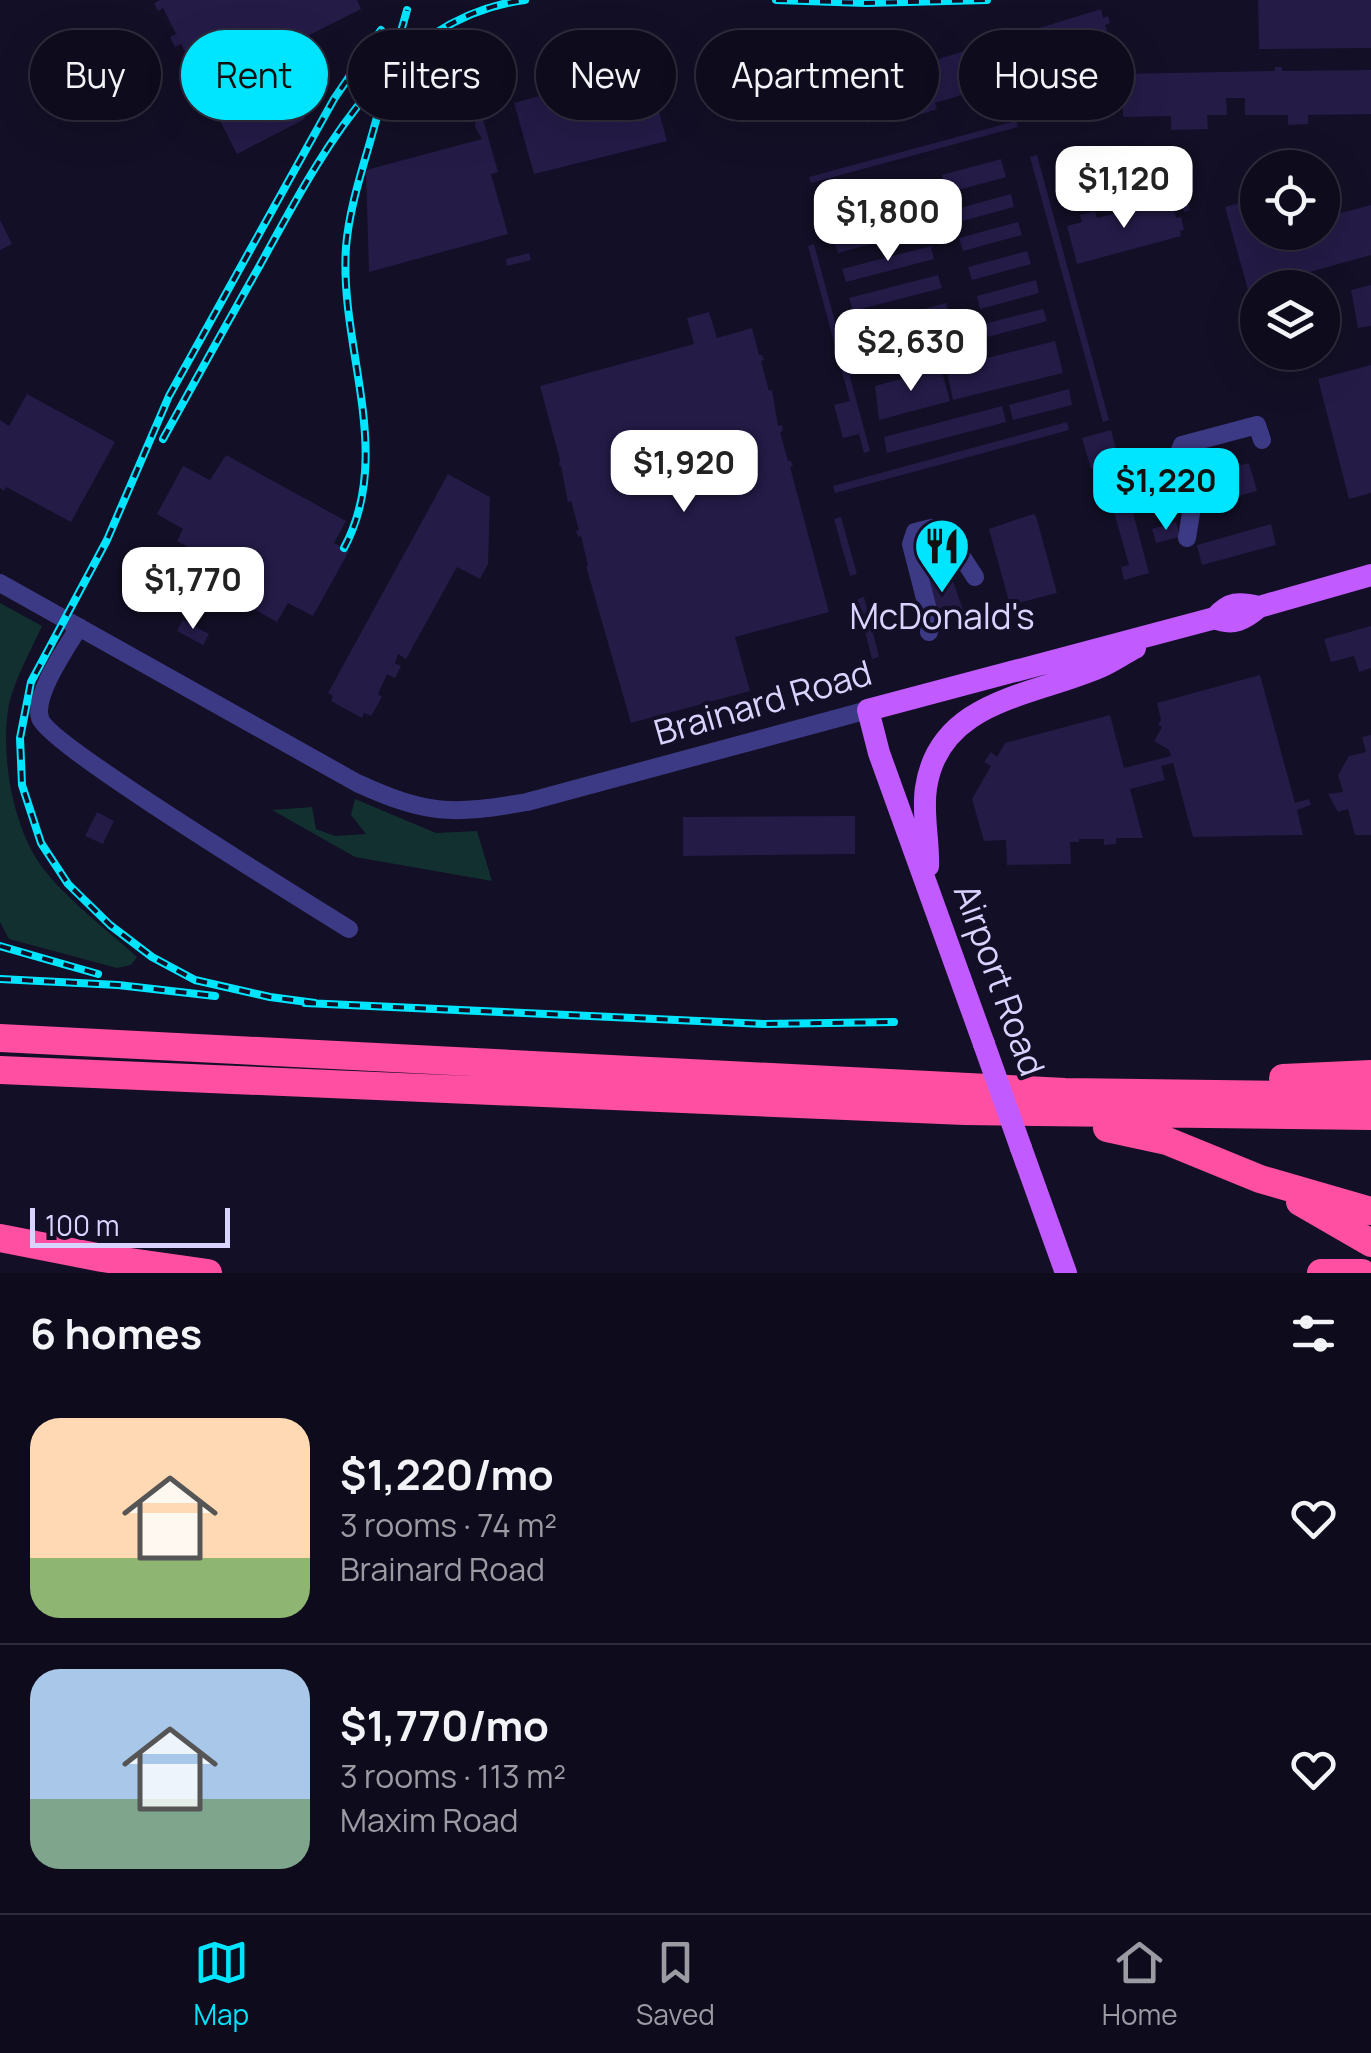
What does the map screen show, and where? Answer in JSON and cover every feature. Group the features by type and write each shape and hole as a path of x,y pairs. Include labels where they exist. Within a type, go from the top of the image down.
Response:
{"highway":[{"path":"0,1038 1044,1092 1371,1096"},
{"path":"0,1070 846,1106 1116,1115 1371,1116"},
{"path":"1044,1092 1126,1081 1371,1074"},
{"path":"846,1106 900,1116 1061,1122 1109,1128 1167,1141 1260,1179 1371,1211"},
{"path":"1260,1179 1371,1243"},
{"path":"0,1238 208,1273"},
{"path":"0,1256 84,1273"},
{"path":"1322,1273 1362,1273"}],"main road":[{"name":"Brainard Road","path":"868,710 1214,618 1228,624 1246,618 1259,606 1371,575"},
{"path":"926,879 926,785 937,754 954,730 988,706 1100,667 1167,630"},
{"name":"Airport Road","path":"868,710 879,753 1066,1273"}],"street":[{"path":"1187,538 1191,513 1178,454 1182,444 1257,425 1262,440"},
{"path":"929,632 932,622 911,544 915,532 931,528 951,540 975,577"},
{"name":"Brainard Road","path":"0,584 354,780 404,804 444,811 482,810 527,802 868,710"},
{"path":"79,628 39,703 40,717 47,730 109,775 349,929"}],"green space":[{"path":"0,603 42,626 15,684 7,723 11,788 23,831 52,879 137,957 131,965 117,968 9,939 0,922"},
{"path":"355,799 436,833 477,831 492,881 355,857 272,810 312,807 316,829 335,836 366,834 351,815"}],"building":[{"path":"357,0 361,9 319,30 181,30 181,44 175,47 170,37 176,34 163,8 158,11 154,3"},
{"path":"1258,0 1371,0 1371,48 1259,49"},
{"path":"1101,9 1103,18 1108,16 1110,23 1105,25 1107,30 1033,30"},
{"path":"959,53 959,96 939,102 939,59"},
{"path":"1275,67 1282,67 1282,71 1371,70 1371,114 1308,115 1308,124 1288,125 1288,115 1245,115 1245,98 1226,98 1227,115 1207,115 1208,129 1171,130 1171,116 1134,117 1134,74 1275,71"},
{"path":"536,97 536,120 661,120 667,141 534,174 516,102"},
{"path":"220,120 303,120 237,154"},
{"path":"483,120 498,172 491,174 508,234 369,272 366,170 482,139 476,121"},
{"path":"1016,121 1018,127 811,183 809,177"},
{"path":"1037,155 1109,420 1103,422 1030,157"},
{"path":"1001,159 1006,177 947,193 942,175"},
{"path":"914,182 918,200 829,224 824,205"},
{"path":"1184,189 1190,210 1184,212 1179,190"},
{"path":"1011,194 1014,207 955,223 952,210"},
{"path":"1171,199 1176,218 1181,217 1181,236 1077,264 1067,226 1082,222 1080,215 1095,211 1097,218"},
{"path":"1240,203 1240,250 1340,250 1340,213 1371,205 1371,255 1317,270 1242,270 1225,207"},
{"path":"923,216 926,229 838,253 834,240"},
{"path":"0,220 12,244 0,250"},
{"path":"1018,222 1022,235 963,251 959,238"},
{"path":"814,244 870,451 864,453 859,434 843,438 834,405 850,401 808,246"},
{"path":"931,246 934,259 846,282 842,269"},
{"path":"1027,251 1031,264 972,280 968,267"},
{"path":"529,253 531,260 507,266 506,259"},
{"path":"938,275 942,288 853,311 849,298"},
{"path":"1036,280 1039,293 980,309 977,296"},
{"path":"1371,285 1371,326 1358,328 1351,290"},
{"path":"946,303 950,316 861,339 858,327"},
{"path":"1043,309 1047,321 988,337 984,324"},
{"path":"709,312 717,338 752,328 764,360 761,361 769,391 772,390 778,426 782,425 780,432 793,466 790,467 829,612 735,637 750,691 631,723 581,536 576,531 579,530 571,501 568,502 540,386 694,344 687,318"},
{"path":"955,332 958,345 869,369 866,356"},
{"path":"1055,341 1063,373 953,400 946,368"},
{"path":"1371,365 1371,493 1349,499 1318,379"},
{"path":"941,368 950,401 879,420 875,386"},
{"path":"1069,389 1072,405 1013,420 1009,405"},
{"path":"27,394 115,442 71,522 6,487 4,491 0,488 0,420 9,426"},
{"path":"1002,406 1006,422 887,453 884,437"},
{"path":"1067,422 1069,430 835,493 833,486"},
{"path":"1111,430 1149,573 1124,580 1121,567 1129,565 1101,466 1091,469 1082,438"},
{"path":"226,455 346,521 334,543 349,551 313,616 288,603 277,622 188,573 199,553 177,541 183,529 157,514 183,466 210,480"},
{"path":"1249,463 1257,491 1197,507 1189,480"},
{"path":"448,474 490,497 488,564 480,579 457,567 406,659 398,654 395,663 401,666 395,678 387,674 378,694 382,697 371,716 364,713 362,718 331,701 333,696 328,693"},
{"path":"1033,514 1057,593 1010,605 989,529"},
{"path":"841,517 857,574 850,576 834,519"},
{"path":"1176,522 1180,537 1156,543 1152,529"},
{"path":"1271,524 1276,545 1202,565 1197,545"},
{"name":"McDonald's","path":"946,561 963,610 935,619 918,568"},
{"path":"864,597 879,657 872,659 857,599"},
{"path":"183,620 209,634 203,645 177,631"},
{"path":"1371,626 1371,668 1359,672 1354,656 1331,662 1324,639"},
{"path":"1260,675 1295,803 1309,799 1311,805 1297,810 1303,835 1193,837 1173,763 1161,766 1165,780 1130,789 1143,838 1116,838 1116,844 1104,845 1104,839 1070,842 1071,864 1007,865 1006,840 984,841 972,799 991,766 984,762 991,752 997,757 1005,743 1110,715 1124,768 1171,756 1169,750 1154,741 1162,727 1158,725 1161,720 1157,703"},
{"path":"1371,735 1371,835 1355,835 1348,809 1338,812 1328,794 1343,792 1338,775 1349,756 1366,752 1362,737"},
{"path":"97,812 114,821 103,844 85,836"},
{"path":"855,816 855,854 683,856 683,817"}],"railway":[{"path":"163,439 307,181 364,99 397,63 435,34 477,12 525,0"},
{"path":"776,0 987,0"},
{"path":"344,548 358,512 365,475 362,400 346,285 347,234 407,10"},
{"path":"315,1003 195,980 152,957 110,925 68,884 41,843 22,785 20,738 31,682 107,540 169,396 348,78"},
{"path":"0,946 98,974"},
{"path":"0,979 118,985 215,996"},
{"path":"305,1003 764,1024 894,1022"}],"place":[{"name":"McDonald's","path":"942,595"}]}
